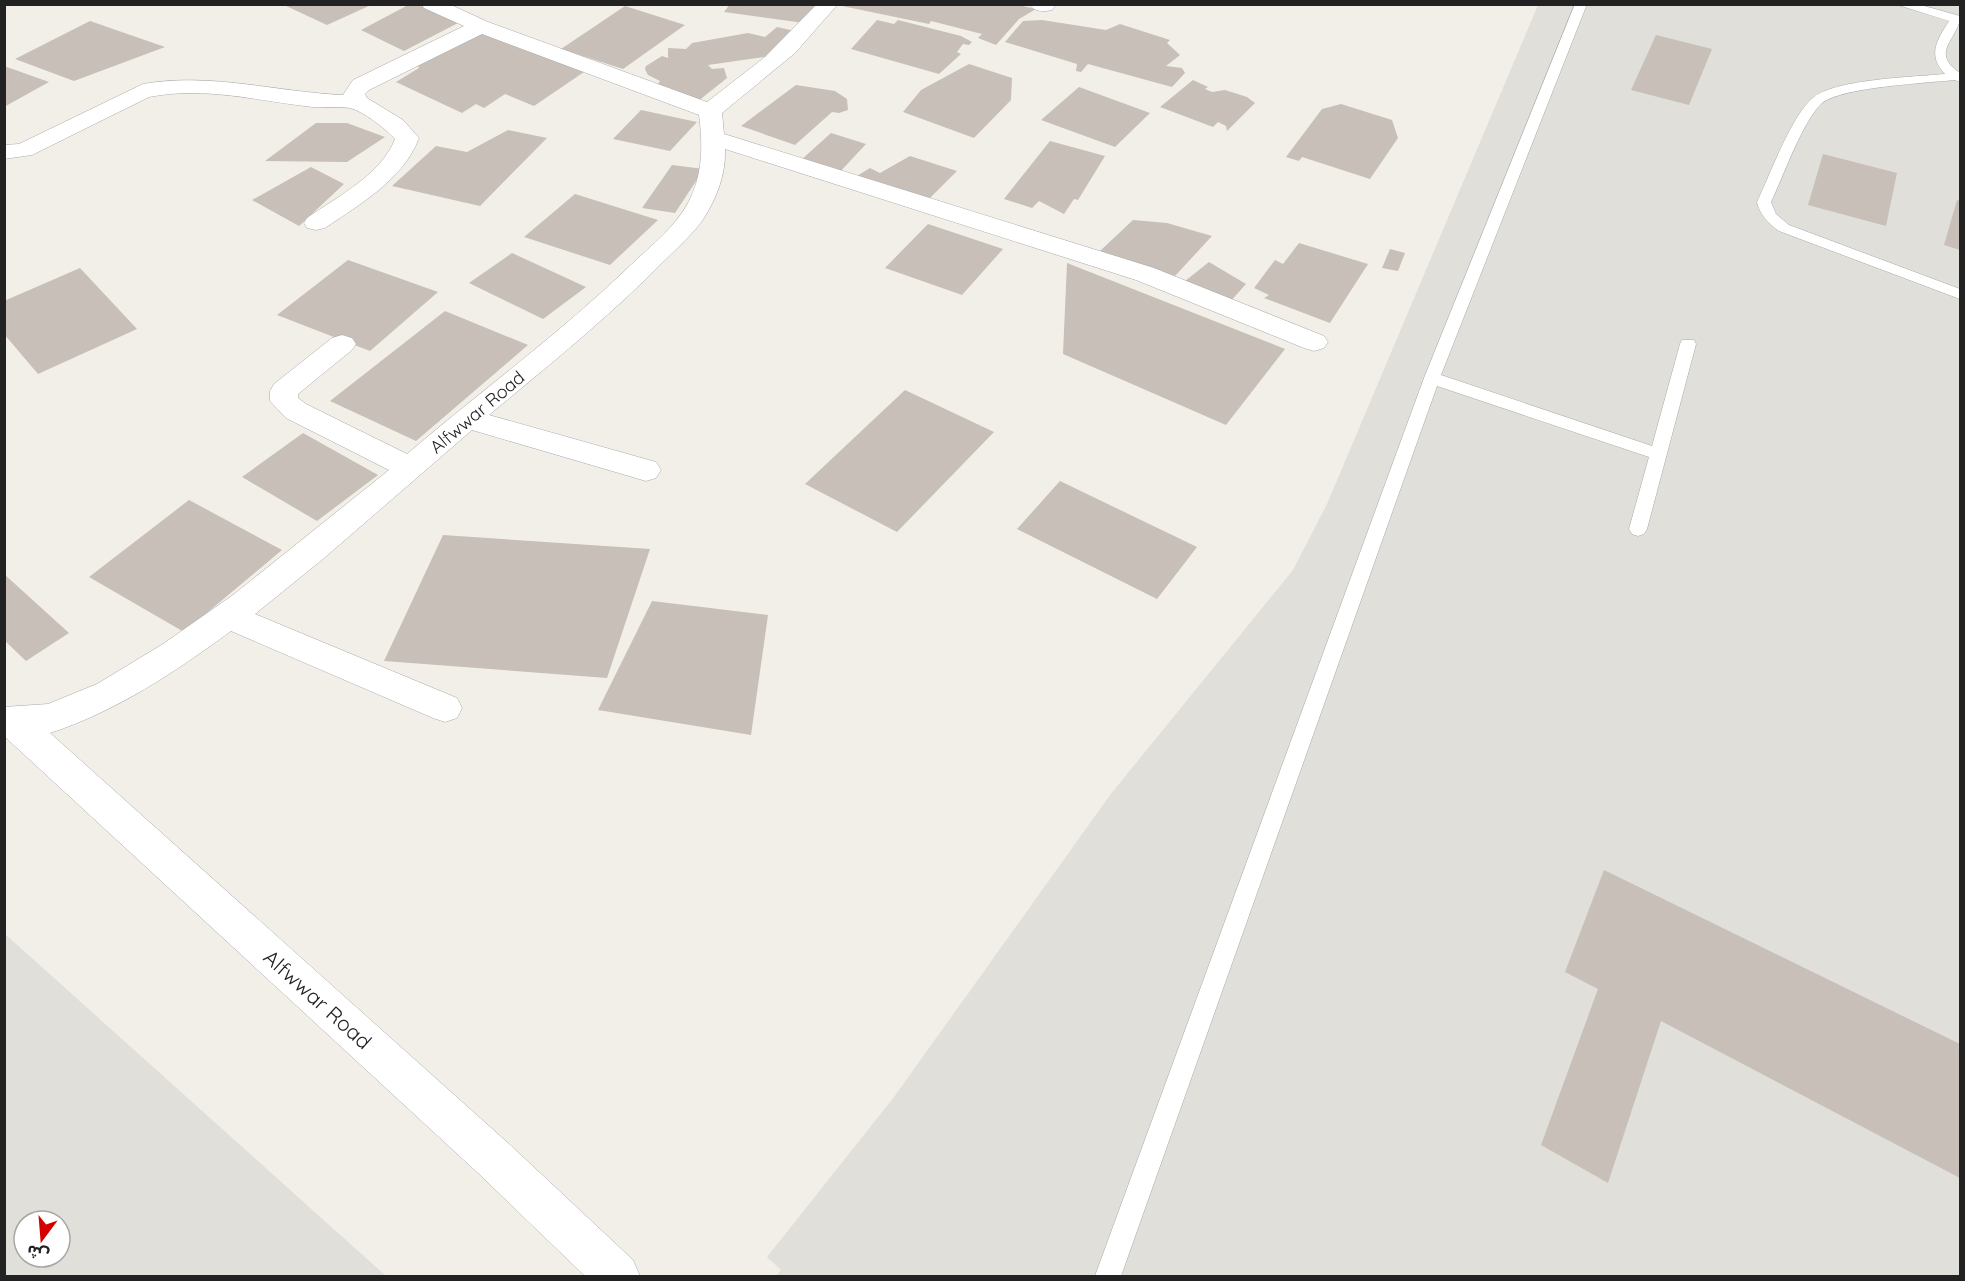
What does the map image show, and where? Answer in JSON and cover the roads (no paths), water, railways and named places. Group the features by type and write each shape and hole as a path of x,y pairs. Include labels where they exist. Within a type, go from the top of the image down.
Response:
{"street":[{"path":"431,4 712,125 1145,274 1314,342"},
{"path":"712,125 750,82 797,39 828,4"},
{"path":"357,102 354,94 361,85 481,26"},
{"path":"4,152 24,150 143,91 165,87 220,87 278,96 357,102 395,126 407,138 405,148 369,185 316,223"},
{"name":"Alfwwar Road","path":"11,723 44,720 115,690 230,617 577,330 690,220 707,191 714,167 712,125"},
{"path":"342,344 292,383 284,391 284,401 296,411 411,468"},
{"path":"467,419 646,470"},
{"path":"230,617 445,708"},
{"name":"Alfwwar Road","path":"11,723 493,1158 617,1276"}],"lane":[{"path":"1108,1276 1432,378 1581,4"},
{"path":"1901,4 1958,20 1940,47 1939,56 1944,66 1959,77"},
{"path":"1959,77 1844,89 1819,99 1805,115 1764,202 1772,219 1784,228 1960,294"},
{"path":"1638,530 1688,344"},
{"path":"1432,378 1658,454"}]}
